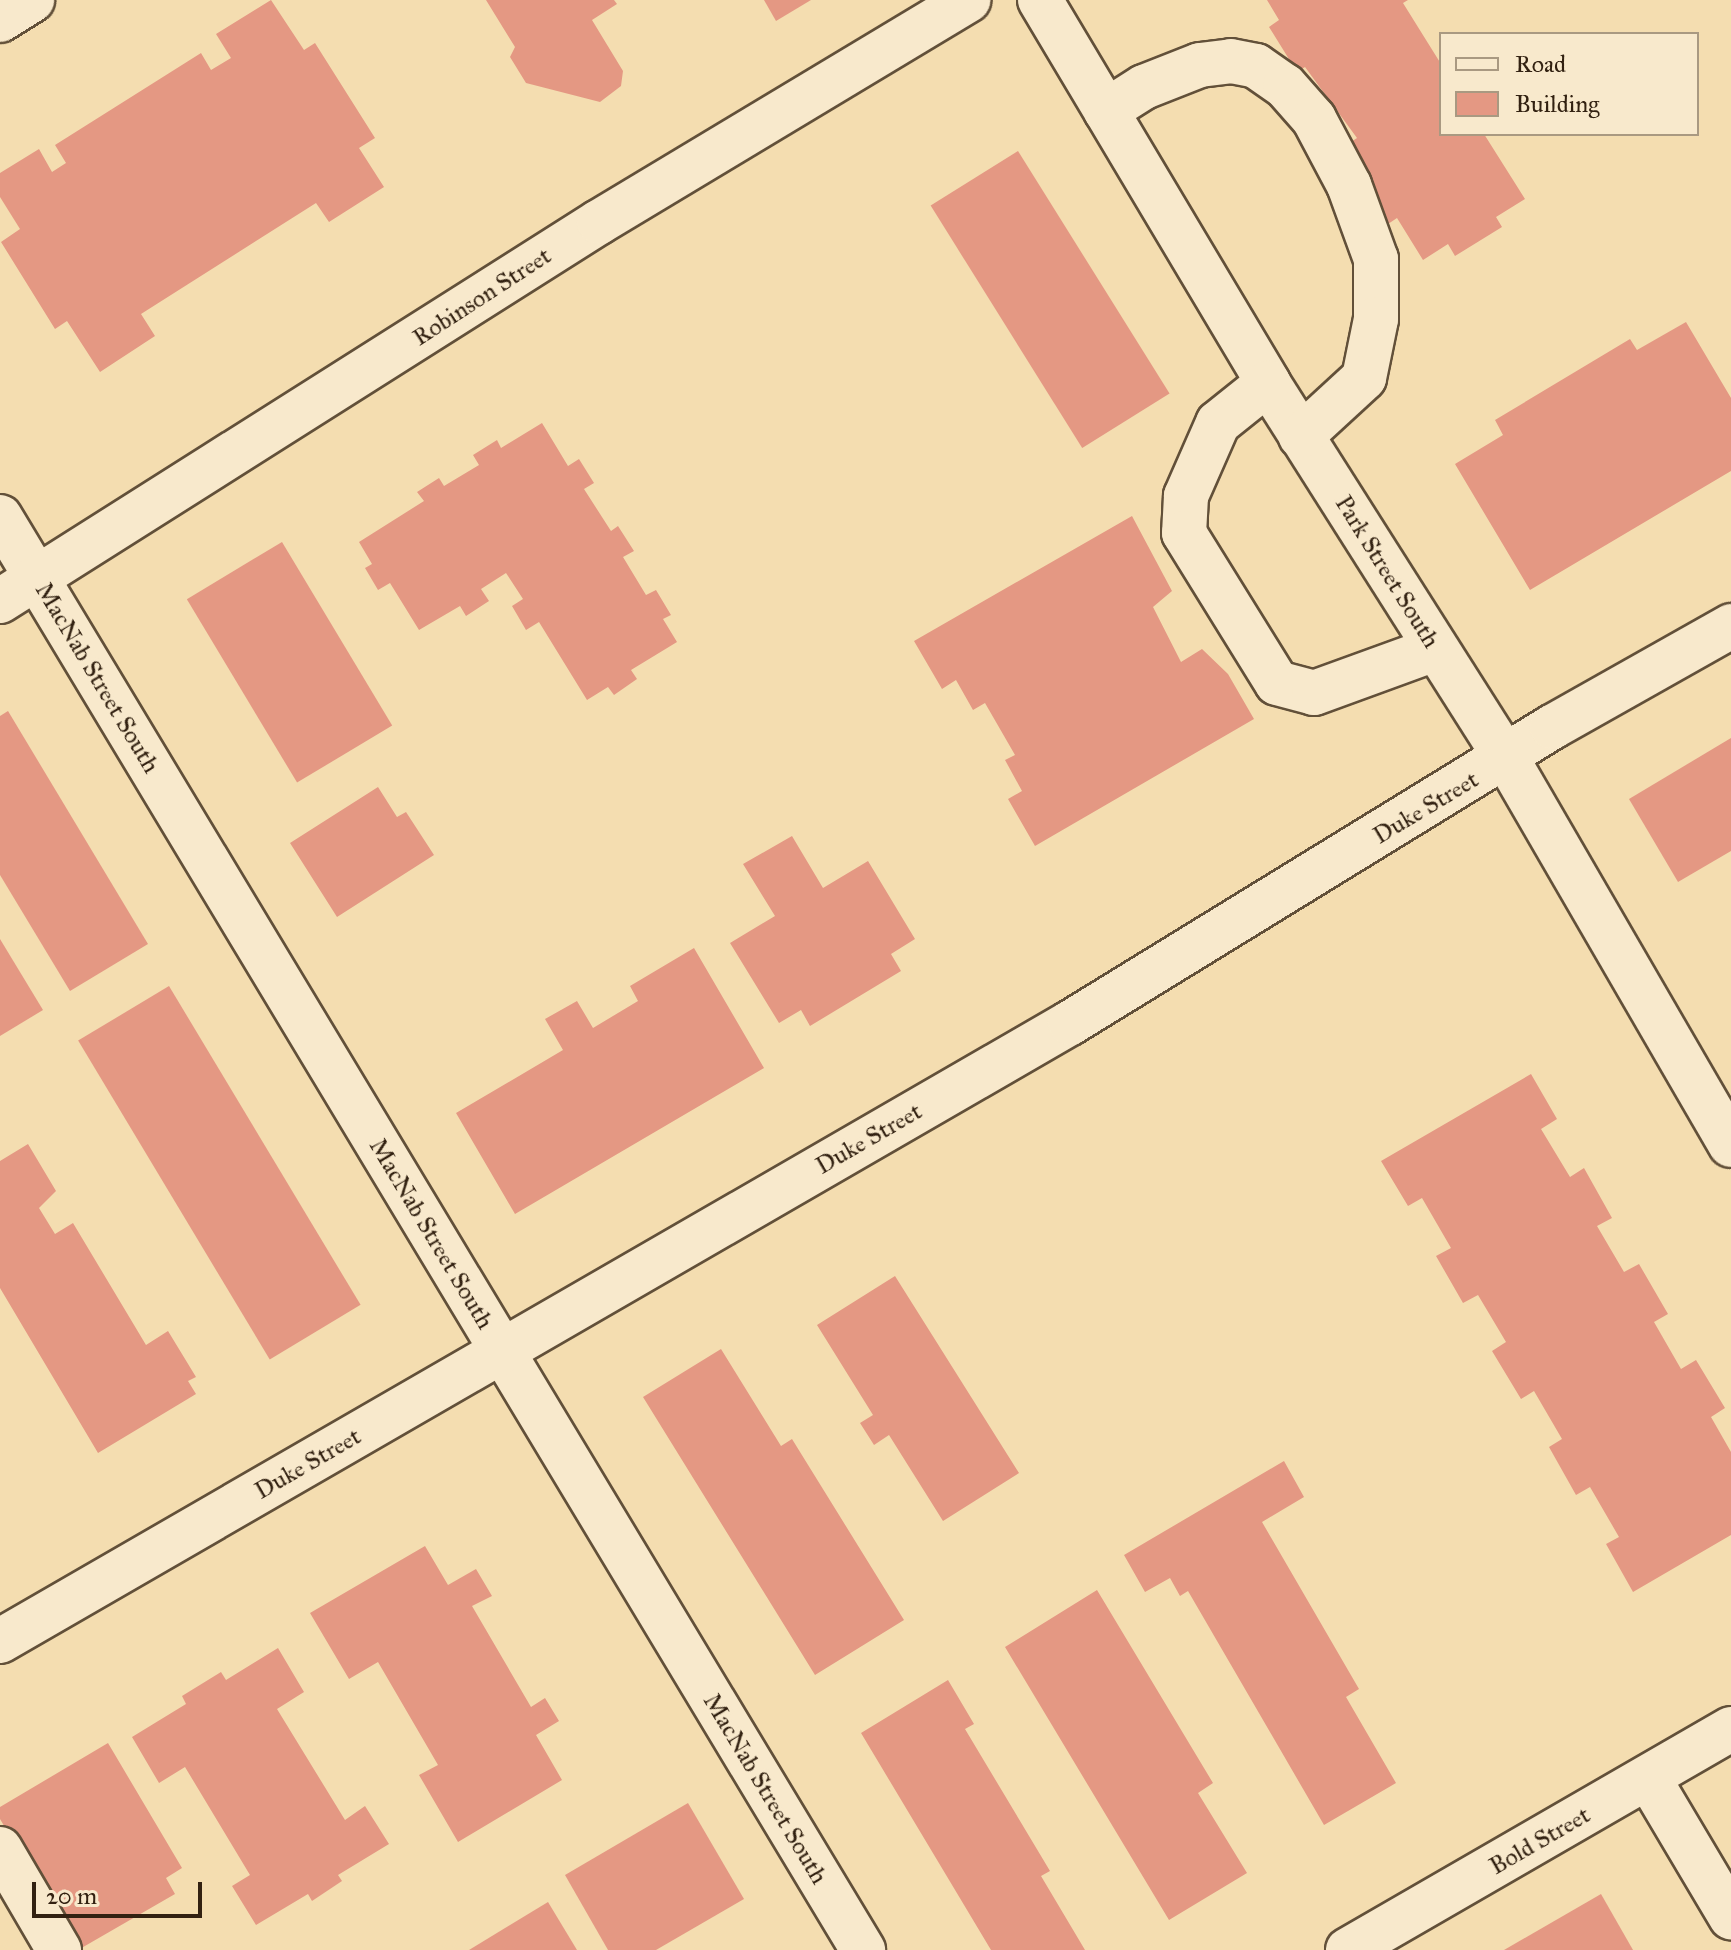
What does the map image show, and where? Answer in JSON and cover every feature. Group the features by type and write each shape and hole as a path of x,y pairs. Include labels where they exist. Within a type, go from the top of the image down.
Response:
{"street":[{"path":"0,20 32,0"},
{"name":"Robinson Street","path":"0,601 580,234 968,0"},
{"name":"Park Street South","path":"1040,0 1268,383 1507,759 1731,1145"},
{"path":"1106,111 1144,87 1200,65 1231,61 1256,66 1285,86 1314,119 1349,185 1376,259 1376,319 1364,378 1301,436"},
{"path":"1268,383 1218,423 1186,496 1184,533 1261,658 1277,683 1314,693 1435,649"},
{"name":"MacNab Street South","path":"0,517 863,1950"},
{"name":"Duke Street","path":"0,1641 502,1353 1731,626"},
{"name":"Bold Street","path":"1348,1950 1731,1729"},
{"path":"1649,1779 1731,1917"},
{"path":"0,1849 59,1950"}],"building":[{"path":"271,0 304,50 315,43 375,138 359,148 384,187 329,222 316,203 141,314 155,336 100,372 67,321 55,329 1,242 20,229 0,197 0,173 39,149 52,172 66,163 55,145 201,53 211,70 231,58 216,34"},
{"path":"486,0 614,0 617,4 592,20 623,71 621,86 600,102 526,83 510,57 515,47"},
{"path":"764,0 811,0 776,21"},
{"path":"1267,0 1408,0 1403,3 1439,61 1439,136 1485,136 1525,199 1496,217 1502,227 1455,256 1448,244 1423,260 1397,218 1388,224 1361,180 1371,174 1351,142 1357,138 1305,67 1297,72 1269,27 1279,20"},
{"path":"1018,151 1170,394 1082,448 931,206"},
{"path":"1686,322 1731,398 1731,471 1530,590 1455,464 1503,435 1495,420 1630,339 1637,350"},
{"path":"542,423 568,466 579,459 594,483 584,489 611,531 618,526 634,551 623,557 646,595 656,590 671,615 663,619 677,642 631,670 637,679 614,695 608,687 587,700 539,622 526,630 512,606 523,599 506,573 481,589 489,601 466,616 460,606 419,630 390,583 378,590 365,568 372,564 359,542 424,501 417,492 439,478 444,486 479,465 473,455 497,440 501,448"},
{"path":"1132,516 1172,591 1153,607 1181,662 1202,649 1228,674 1254,719 1035,846 1008,799 1022,791 1005,760 1015,755 985,703 973,710 956,680 942,689 914,641"},
{"path":"282,542 392,725 297,783 187,599"},
{"path":"8,711 148,944 70,991 0,875 0,716"},
{"path":"1731,738 1731,851 1678,882 1629,799"},
{"path":"378,787 397,817 406,812 434,855 337,917 290,843"},
{"path":"792,836 823,888 868,861 915,939 891,954 901,971 810,1026 801,1010 779,1023 730,943 775,916 743,864"},
{"path":"0,939 43,1010 0,1036"},
{"path":"694,948 764,1068 515,1214 456,1113 563,1050 545,1019 577,1001 593,1028 638,1001 630,986"},
{"path":"169,986 361,1305 270,1359 78,1041"},
{"path":"1531,1074 1557,1119 1541,1129 1570,1177 1584,1168 1612,1218 1597,1226 1624,1272 1639,1264 1668,1314 1654,1322 1681,1369 1696,1360 1725,1408 1711,1417 1731,1452 1731,1535 1633,1592 1606,1544 1619,1537 1590,1487 1576,1495 1549,1447 1562,1439 1534,1391 1521,1399 1492,1351 1506,1342 1478,1295 1463,1303 1436,1256 1451,1248 1422,1198 1408,1206 1381,1161"},
{"path":"28,1144 56,1191 39,1208 55,1234 73,1223 146,1345 168,1331 196,1377 188,1381 196,1394 98,1453 0,1288 0,1161"},
{"path":"895,1276 1019,1473 943,1521 889,1435 874,1445 860,1423 873,1415 817,1325"},
{"path":"721,1349 781,1446 792,1439 904,1620 815,1675 643,1397"},
{"path":"1284,1461 1304,1497 1262,1522 1359,1689 1346,1697 1396,1783 1324,1825 1188,1591 1180,1596 1170,1578 1145,1592 1124,1555"},
{"path":"425,1546 448,1585 476,1569 492,1596 472,1606 531,1707 545,1698 559,1721 536,1735 562,1780 458,1842 419,1775 438,1765 378,1662 349,1679 310,1613"},
{"path":"1097,1590 1213,1783 1198,1793 1247,1873 1169,1920 1005,1647"},
{"path":"278,1648 304,1692 277,1709 345,1820 365,1806 389,1844 338,1875 342,1881 312,1901 308,1894 256,1925 232,1886 250,1875 185,1767 159,1783 132,1737 186,1704 182,1696 221,1672 226,1680"},
{"path":"948,1680 974,1724 965,1729 1050,1871 1041,1876 1085,1950 991,1950 861,1733"},
{"path":"108,1743 182,1868 166,1878 175,1894 78,1950 0,1819 0,1807"},
{"path":"688,1803 744,1899 656,1950 608,1950 565,1875"},
{"path":"1601,1894 1633,1950 1504,1950"},
{"path":"548,1902 577,1950 469,1950"}]}
